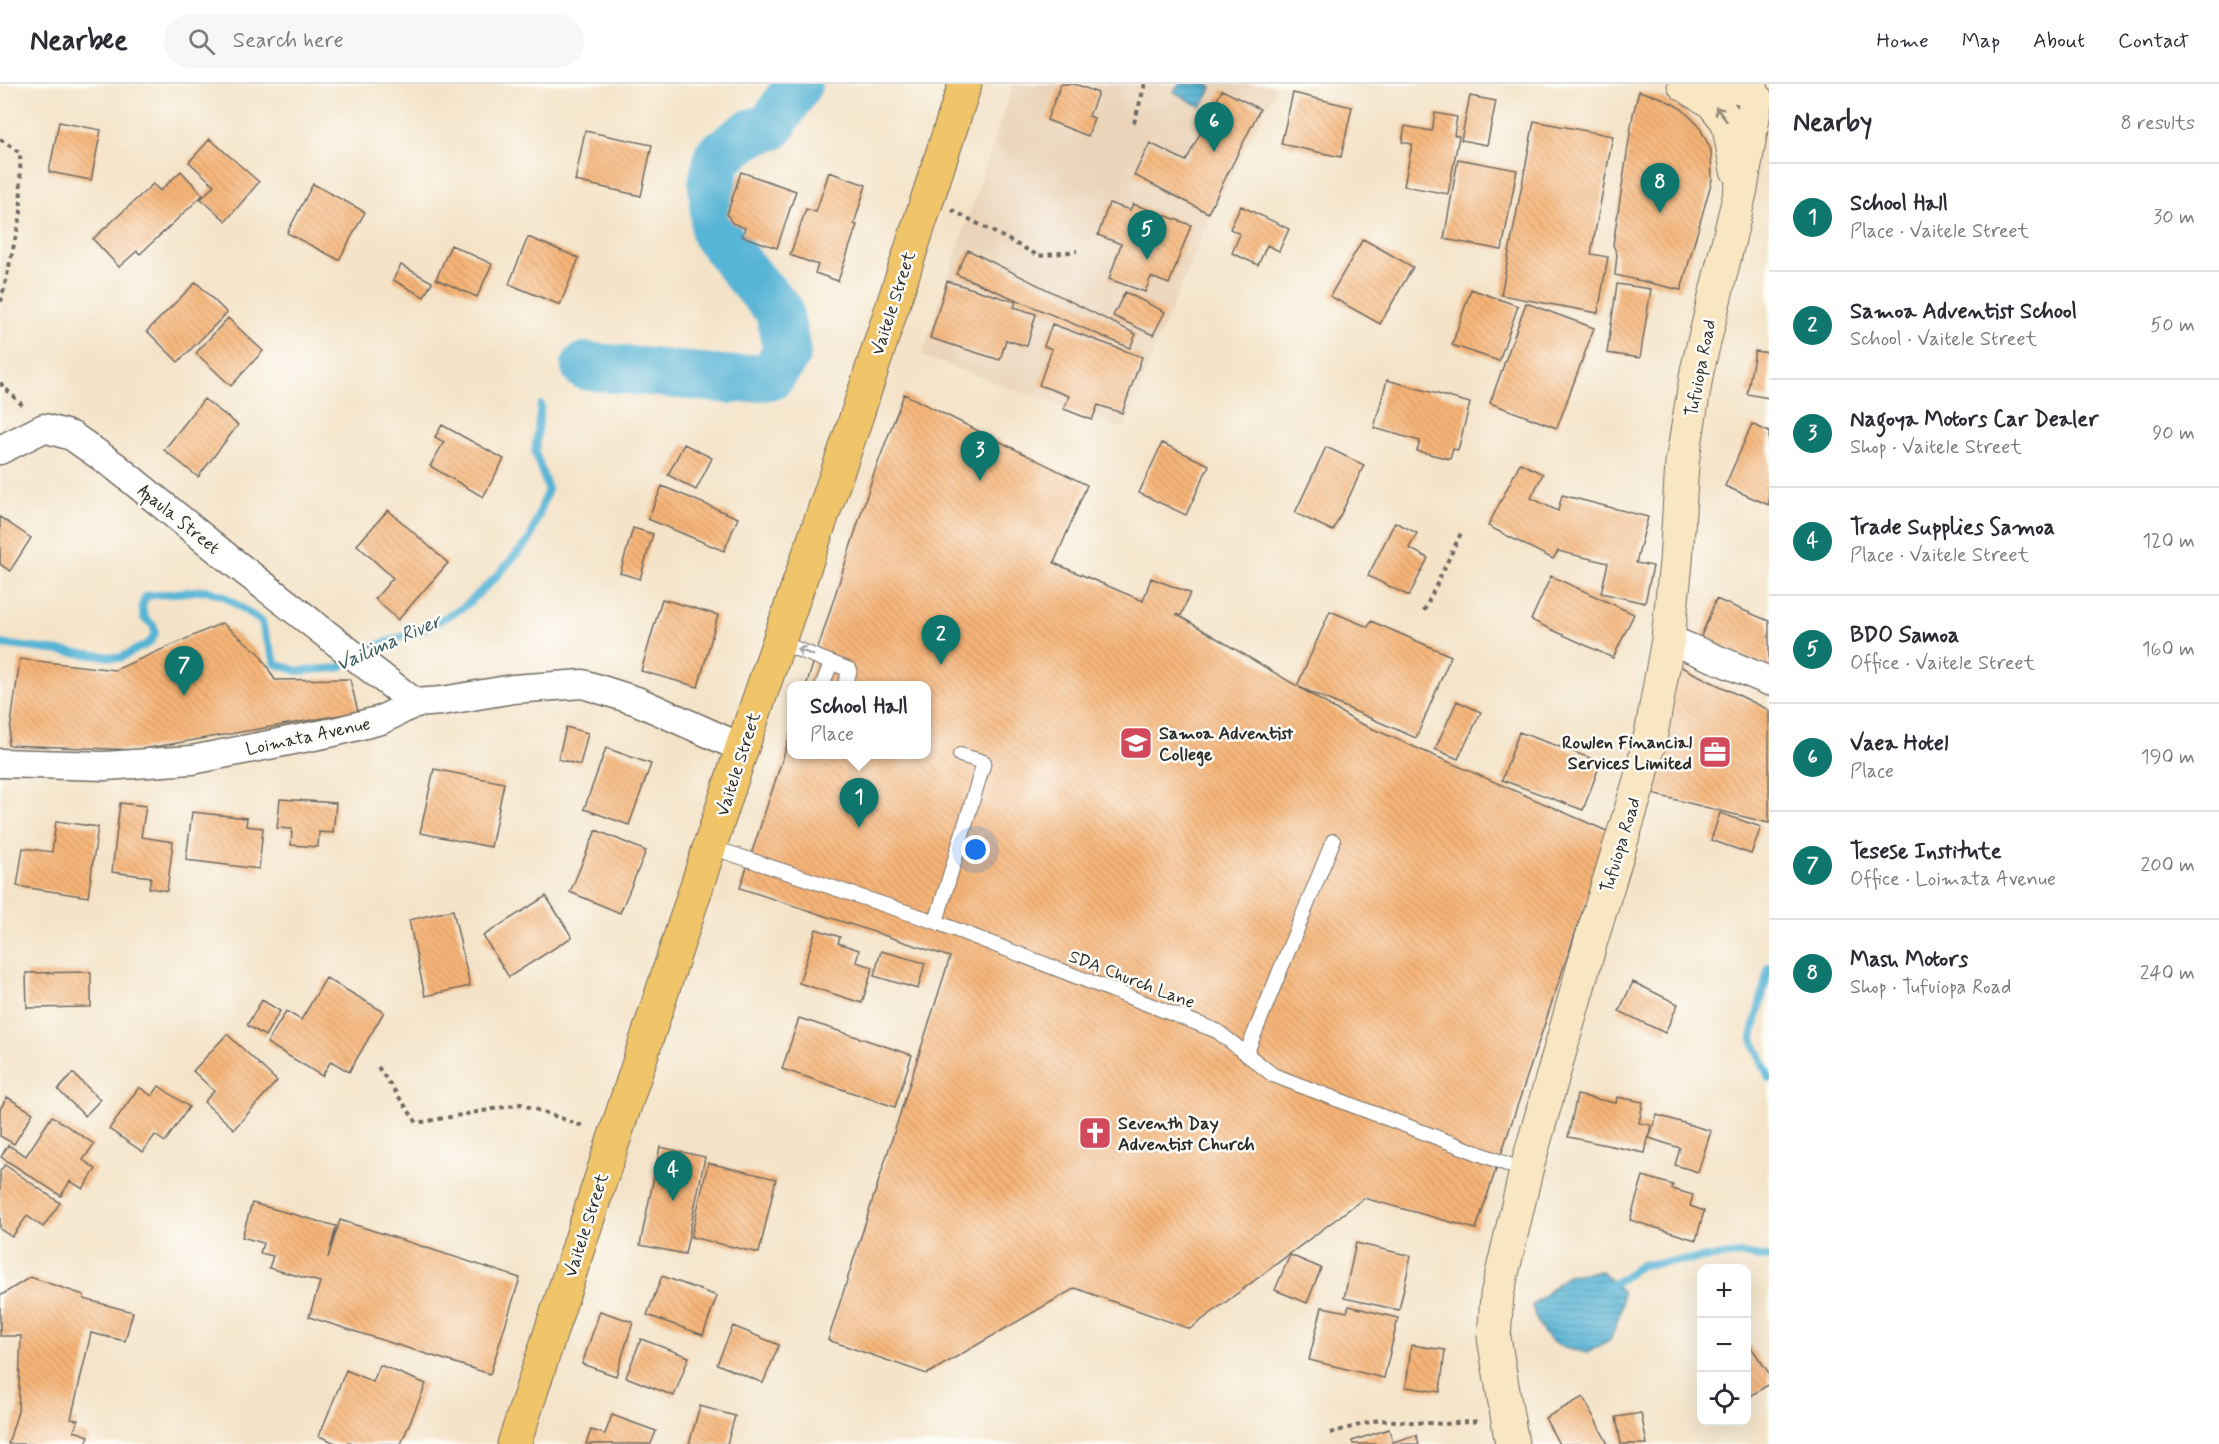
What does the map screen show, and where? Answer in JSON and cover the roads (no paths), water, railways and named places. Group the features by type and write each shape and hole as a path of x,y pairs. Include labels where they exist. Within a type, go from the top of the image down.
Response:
{"main road":[{"name":"Vaitele Street","path":"514,1444 742,748 853,427 965,84"},
{"path":"1684,84 1712,102 1728,122 1741,189"},
{"name":"Tufuiopa Road","path":"1510,1431 1494,1338 1495,1308 1526,1171 1590,944 1640,780 1652,729 1668,639 1676,562 1682,463 1695,382 1741,189 1751,93"},
{"path":"1741,189 1769,144"}],"street":[{"name":"Apaula Street","path":"0,450 44,428 72,436 116,467 228,558 415,703"},
{"path":"1668,639 1769,681"},
{"name":"Loimata Avenue","path":"0,763 105,766 192,760 334,732 381,720 415,703 442,701 513,689 583,684 638,701 742,748"}],"lane":[{"path":"778,642 850,670 846,681"},
{"path":"824,681 831,663"},
{"path":"936,922 984,762 960,755"},
{"path":"1246,1054 1333,841"},
{"name":"SDA Church Lane","path":"711,846 936,922 1217,1031 1273,1075 1526,1171"}],"water":[{"path":"1179,84 1207,84 1212,87 1201,107 1174,92"},
{"path":"1601,1271 1622,1291 1622,1307 1611,1339 1587,1353 1550,1340 1540,1327 1532,1306 1567,1275"}],"waterway":[{"name":"Vailima River","path":"585,366 732,380 771,376 787,353 779,310 748,276 715,233 712,182 718,156 750,133 771,127 798,84"},
{"name":"Vailima River","path":"0,644 120,658 149,643 155,634 154,626 144,618 142,606 146,596 206,590 224,596 262,622 276,664 298,671 338,668 378,645 422,630 464,607 495,578 530,539 548,489 535,452 541,405"},
{"path":"1769,967 1752,1037 1769,1078"},
{"path":"1606,1289 1641,1265 1740,1254 1769,1258"}],"place":[{"name":"Vaea Hotel","path":"1214,152"},
{"name":"Mash Motors","path":"1660,213"},
{"name":"BDO Samoa","path":"1147,260"},
{"name":"Nagoya Motors Car Dealer","path":"980,481"},
{"name":"Samoa Adventist School","path":"941,665"},
{"name":"Tesese Institute","path":"184,696"},
{"name":"Samoa Adventist College","path":"1136,743"},
{"name":"Rowlen Financial Services Limited","path":"1715,752"},
{"name":"School Hall","path":"859,828"},
{"name":"Seventh Day Adventist Church","path":"1095,1133"},
{"name":"Trade Supplies Samoa","path":"673,1201"}]}
